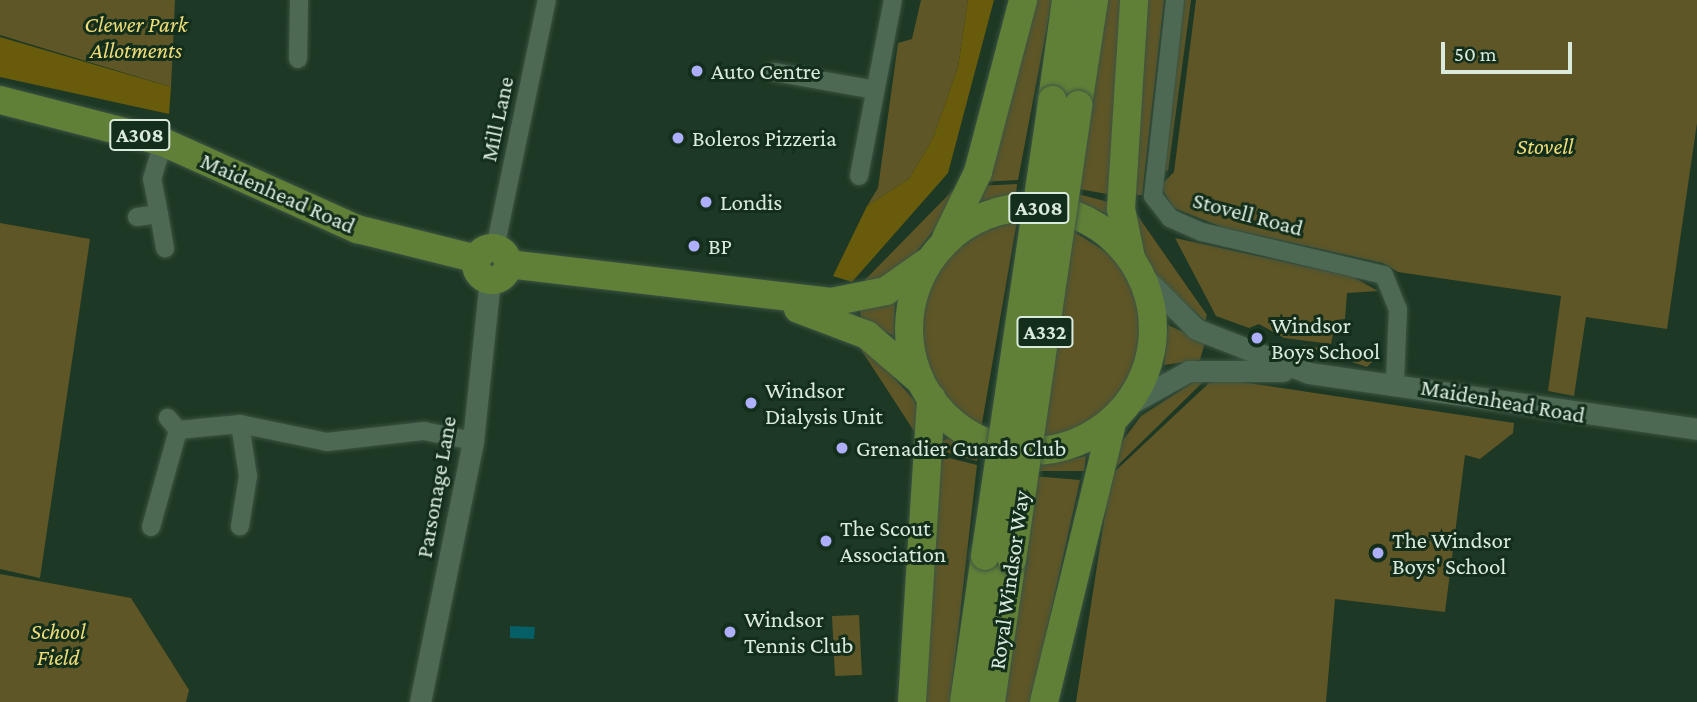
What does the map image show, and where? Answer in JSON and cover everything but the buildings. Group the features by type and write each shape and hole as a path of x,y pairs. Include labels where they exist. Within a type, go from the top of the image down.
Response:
{"main road":[{"path":"912,702 931,481 925,390 910,316 938,251 978,172 1023,0"},
{"name":"Royal Windsor Way","path":"1065,102 1066,0"},
{"name":"Royal Windsor Way","path":"964,702 998,558 1065,102 1094,0"},
{"path":"1044,702 1120,413 1144,376 1153,342 1121,209 1134,0"},
{"name":"Maidenhead Road","path":"0,100 163,142 357,229 492,262 772,300 873,296 938,251"},
{"name":"A308","path":"938,251 986,216 1039,208 1084,220 1136,267"},
{"name":"Maidenhead Road","path":"772,300 867,335 925,390"},
{"name":"A308","path":"925,390 976,438 1022,451 1063,447 1120,413"},
{"name":"Royal Windsor Way","path":"991,702 998,558"}],"street":[{"path":"298,59 299,0"},
{"name":"Mill Lane","path":"492,262 548,0"},
{"path":"859,176 893,0"},
{"name":"Stovell Road","path":"1175,0 1153,196 1170,218 1202,232 1384,275 1398,309 1395,382"},
{"path":"774,72 875,90"},
{"path":"163,142 152,178 165,248"},
{"path":"137,217 159,214"},
{"name":"Parsonage Lane","path":"420,702 473,441 492,262"},
{"name":"Maidenhead Road","path":"1136,267 1170,310 1196,329 1309,373"},
{"name":"Maidenhead Road","path":"1120,413 1164,381 1202,369 1309,373 1395,382 1488,404 1697,429"},
{"path":"151,527 173,424 240,424 327,442 424,431 473,441"},
{"path":"240,424 248,476 240,526"}],"green space":[{"name":"Clewer Park Allotments","path":"0,0 175,0 171,87 0,35"},
{"path":"921,0 968,0 958,67 933,138 909,179 867,206 878,188 898,43 912,39"},
{"path":"1029,0 1052,0 1018,180 980,182"},
{"path":"1103,0 1127,0 1113,195 1073,188"},
{"path":"1145,0 1164,0 1142,195 1131,195"},
{"path":"1179,0 1191,0 1168,171 1158,166"},
{"name":"Stovell","path":"1196,0 1697,0 1697,123 1667,329 1586,317 1574,396 1548,391 1561,296 1398,272 1383,263 1222,227 1174,208 1160,186 1174,172"},
{"path":"1017,184 1016,195 974,202 978,186"},
{"path":"958,185 950,210 905,266 885,280 860,285"},
{"path":"1074,193 1112,203 1109,215 1074,199"},
{"path":"1135,212 1207,315 1205,321 1159,280 1142,250"},
{"path":"1017,221 981,429 949,406 930,377 921,343 923,308 935,276 956,250 985,231"},
{"path":"0,223 90,239 40,578 0,569"},
{"path":"1068,228 1111,255 1130,283 1140,316 1140,350 1128,383 1107,411 1078,430 1037,440"},
{"path":"1175,238 1353,277 1378,291 1347,293 1345,319 1336,320 1331,344 1284,338 1259,324 1249,328 1216,316"},
{"path":"895,301 894,336 861,320 860,309"},
{"path":"1168,325 1205,342 1200,360 1164,365"},
{"path":"863,344 915,401 923,445 860,348"},
{"path":"1301,345 1379,355 1367,367"},
{"path":"1203,376 1205,380 1114,469 1121,443 1141,416"},
{"path":"1228,380 1514,423 1513,433 1480,459 1465,455 1445,612 1335,599 1326,702 1076,702 1111,475 1209,383"},
{"path":"949,438 978,454 977,461 941,451 941,441"},
{"path":"941,456 977,465 950,702 924,702"},
{"path":"1086,456 1084,471 1034,471 1035,466"},
{"path":"1032,476 1080,480 1031,702 1001,702"},
{"name":"School Field","path":"0,574 131,598 189,690 186,702 0,702"},
{"path":"859,615 862,675 835,676 832,616"}],"shaded area":[{"path":"968,0 994,0 948,173 852,282 833,276 867,206 909,179 933,138 958,67"},
{"path":"0,37 171,87 169,114 0,77"}],"water":[{"path":"510,626 535,627 534,639 510,638"}],"place":[{"name":"Auto Centre","path":"697,71"},
{"name":"Boleros Pizzeria","path":"678,138"},
{"name":"Londis","path":"706,202"},
{"name":"BP","path":"694,246"},
{"name":"Windsor Boys School","path":"1257,338"},
{"name":"Windsor Dialysis Unit","path":"751,403"},
{"name":"Grenadier Guards Club","path":"842,448"},
{"name":"The Scout Association","path":"826,541"},
{"name":"The Windsor Boys' School","path":"1378,553"},
{"name":"Windsor Tennis Club","path":"730,632"}]}
